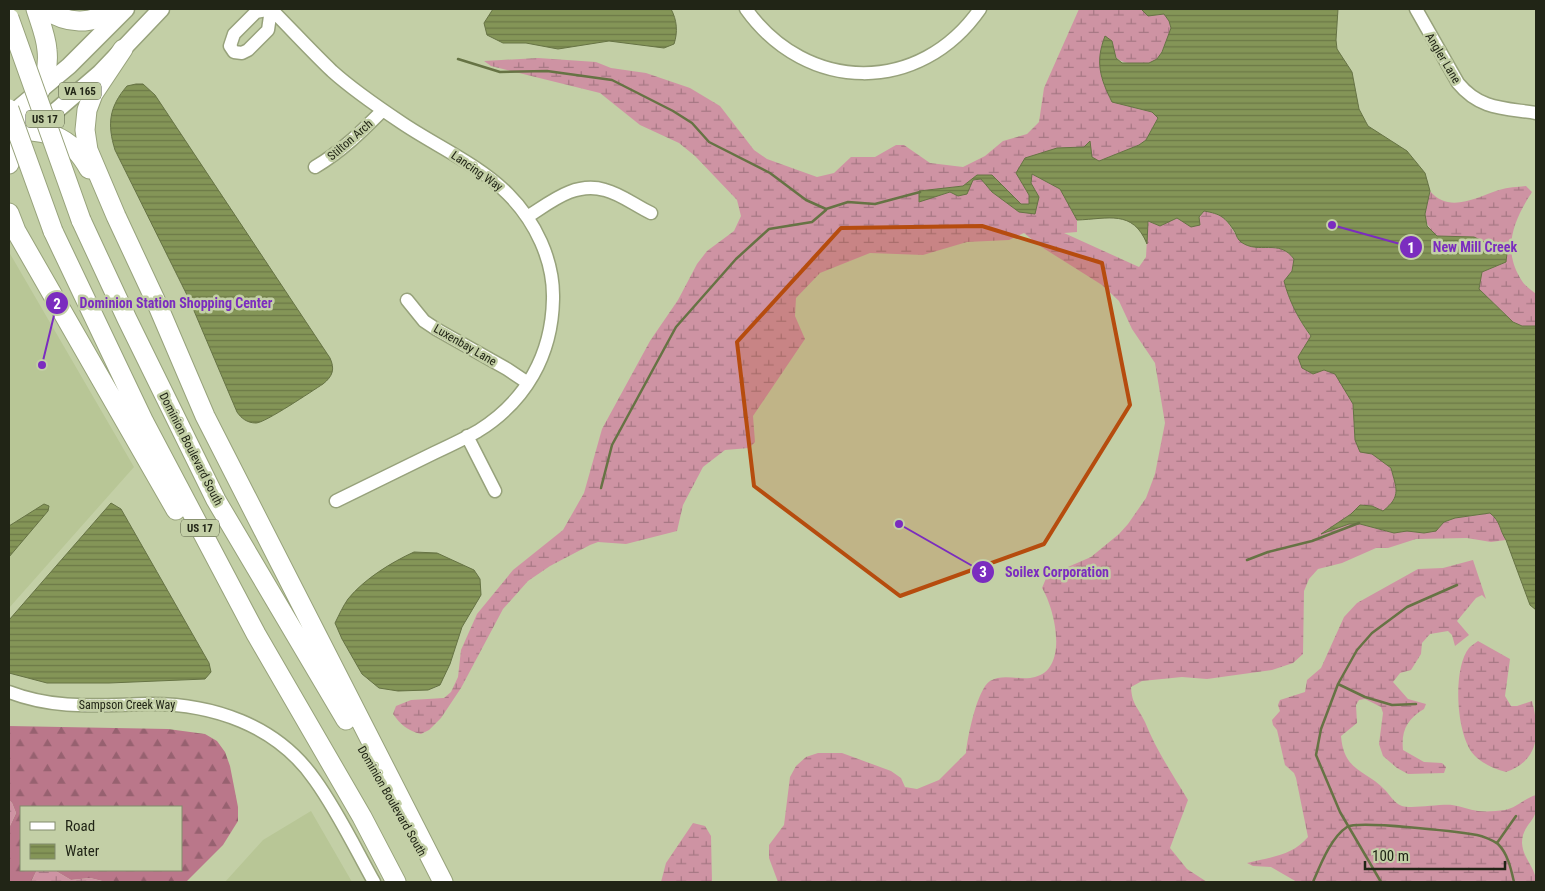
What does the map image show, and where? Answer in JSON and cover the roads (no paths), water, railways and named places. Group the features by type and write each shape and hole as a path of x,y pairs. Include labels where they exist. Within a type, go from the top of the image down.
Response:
{"highway":[{"path":"9,164 19,125 42,90 47,70 47,49 36,9"},
{"path":"45,9 56,16 70,20 88,21 100,18 113,9"},
{"name":"Dominion Boulevard South","path":"9,18 81,220 127,319 216,500 397,798 438,882"},
{"path":"123,49 93,94 87,110 85,121 88,150 205,416 397,798 443,882"},
{"path":"19,125 58,76"},
{"path":"19,125 59,137 74,147 84,159 116,216"},
{"name":"US 17","path":"19,125 53,231 132,400 256,634 362,817 396,882"},
{"path":"9,213 16,231 183,522 256,634"},
{"path":"9,230 27,250"}],"main road":[{"name":"VA 165","path":"42,90 126,9"},
{"name":"VA 165","path":"19,125 82,90 161,9"}],"street":[{"name":"Lancing Way","path":"271,9 332,71 383,110 496,184 508,194 527,217 537,234 547,258 553,292 549,339 528,383 513,403 478,431 336,501"},
{"path":"746,9 758,25 775,42 808,62 836,70 869,73 902,67 927,57 961,33 980,9"},
{"name":"Angler Lane","path":"1416,9 1458,83 1466,93 1486,105 1536,112"},
{"name":"Stilton Arch","path":"315,167 350,143 383,110"},
{"path":"527,217 564,194 576,189 593,188 607,190 651,213"},
{"name":"Luxenbay Lane","path":"407,300 424,321 528,383"},
{"path":"468,436 495,491"},
{"name":"Sampson Creek Way","path":"9,692 34,701 65,706 170,704 189,706 220,712 248,725 286,750 315,779 374,882"}],"water":[{"path":"493,9 671,9 676,22 676,35 674,44 664,48 609,41 558,49 526,43 503,43 487,35 484,23"},
{"path":"1141,9 1338,9 1337,49 1352,72 1359,109 1368,126 1407,151 1425,173 1430,191 1425,214 1427,226 1437,236 1474,237 1507,253 1506,262 1482,272 1479,289 1513,322 1522,326 1536,326 1536,610 1530,605 1506,540 1494,516 1490,513 1455,518 1444,522 1436,531 1424,533 1407,531 1394,533 1360,524 1349,524 1321,534 1351,514 1360,505 1372,506 1383,511 1393,501 1396,486 1391,468 1372,454 1360,452 1355,440 1353,404 1335,374 1324,370 1313,374 1302,368 1298,357 1311,336 1295,310 1284,281 1292,271 1294,259 1282,249 1248,246 1240,241 1222,217 1215,213 1204,211 1199,217 1200,225 1191,227 1177,218 1160,226 1148,221 1147,244 1135,225 1127,221 1118,218 1077,220 1060,189 1032,174 1031,183 1039,197 1035,214 1019,212 992,192 981,179 973,180 967,194 958,196 950,192 919,202 919,191 963,186 977,175 992,175 1021,204 1029,204 1029,195 1016,173 1025,158 1057,148 1084,147 1090,141 1092,157 1099,161 1139,145 1146,140 1158,118 1152,112 1112,102 1104,85 1100,70 1100,54 1105,36 1112,41 1116,58 1122,63 1149,63 1157,59 1162,52 1171,28 1169,21 1164,14 1148,16"},
{"path":"143,84 155,95 332,362 332,372 323,384 261,422 253,423 247,421 237,412 189,299 115,150 111,132 113,109 116,101 127,86"},
{"path":"111,503 121,509 209,663 211,672 205,679 109,683 47,683 9,673 9,620"},
{"path":"44,504 49,506 48,511 9,557 9,526"},
{"path":"414,552 437,553 474,570 480,579 481,595 462,627 450,664 440,685 428,690 398,691 379,688 362,674 335,623 348,599 362,585 388,566"}],"waterway":[{"path":"458,59 500,72 547,71 612,80 673,111 692,123 709,142 770,173 806,200 826,209 848,202 875,204 920,192"},
{"path":"601,488 612,445 676,327 736,259 769,229 812,222 826,210"},
{"path":"1247,560 1268,552 1312,541 1359,523"},
{"path":"1381,882 1340,812 1316,755 1321,729 1338,684 1357,650 1372,633 1407,607 1457,585"},
{"path":"1338,684 1365,697 1392,705 1416,704"},
{"path":"1497,843 1516,816"},
{"path":"1313,882 1336,838 1347,827 1355,825 1409,827 1488,838 1498,844 1504,852 1509,862 1514,882"}],"place":[{"name":"New Mill Creek","path":"1332,225"},
{"name":"Dominion Station Shopping Center","path":"42,365"},
{"name":"Soilex Corporation","path":"899,524"}]}
